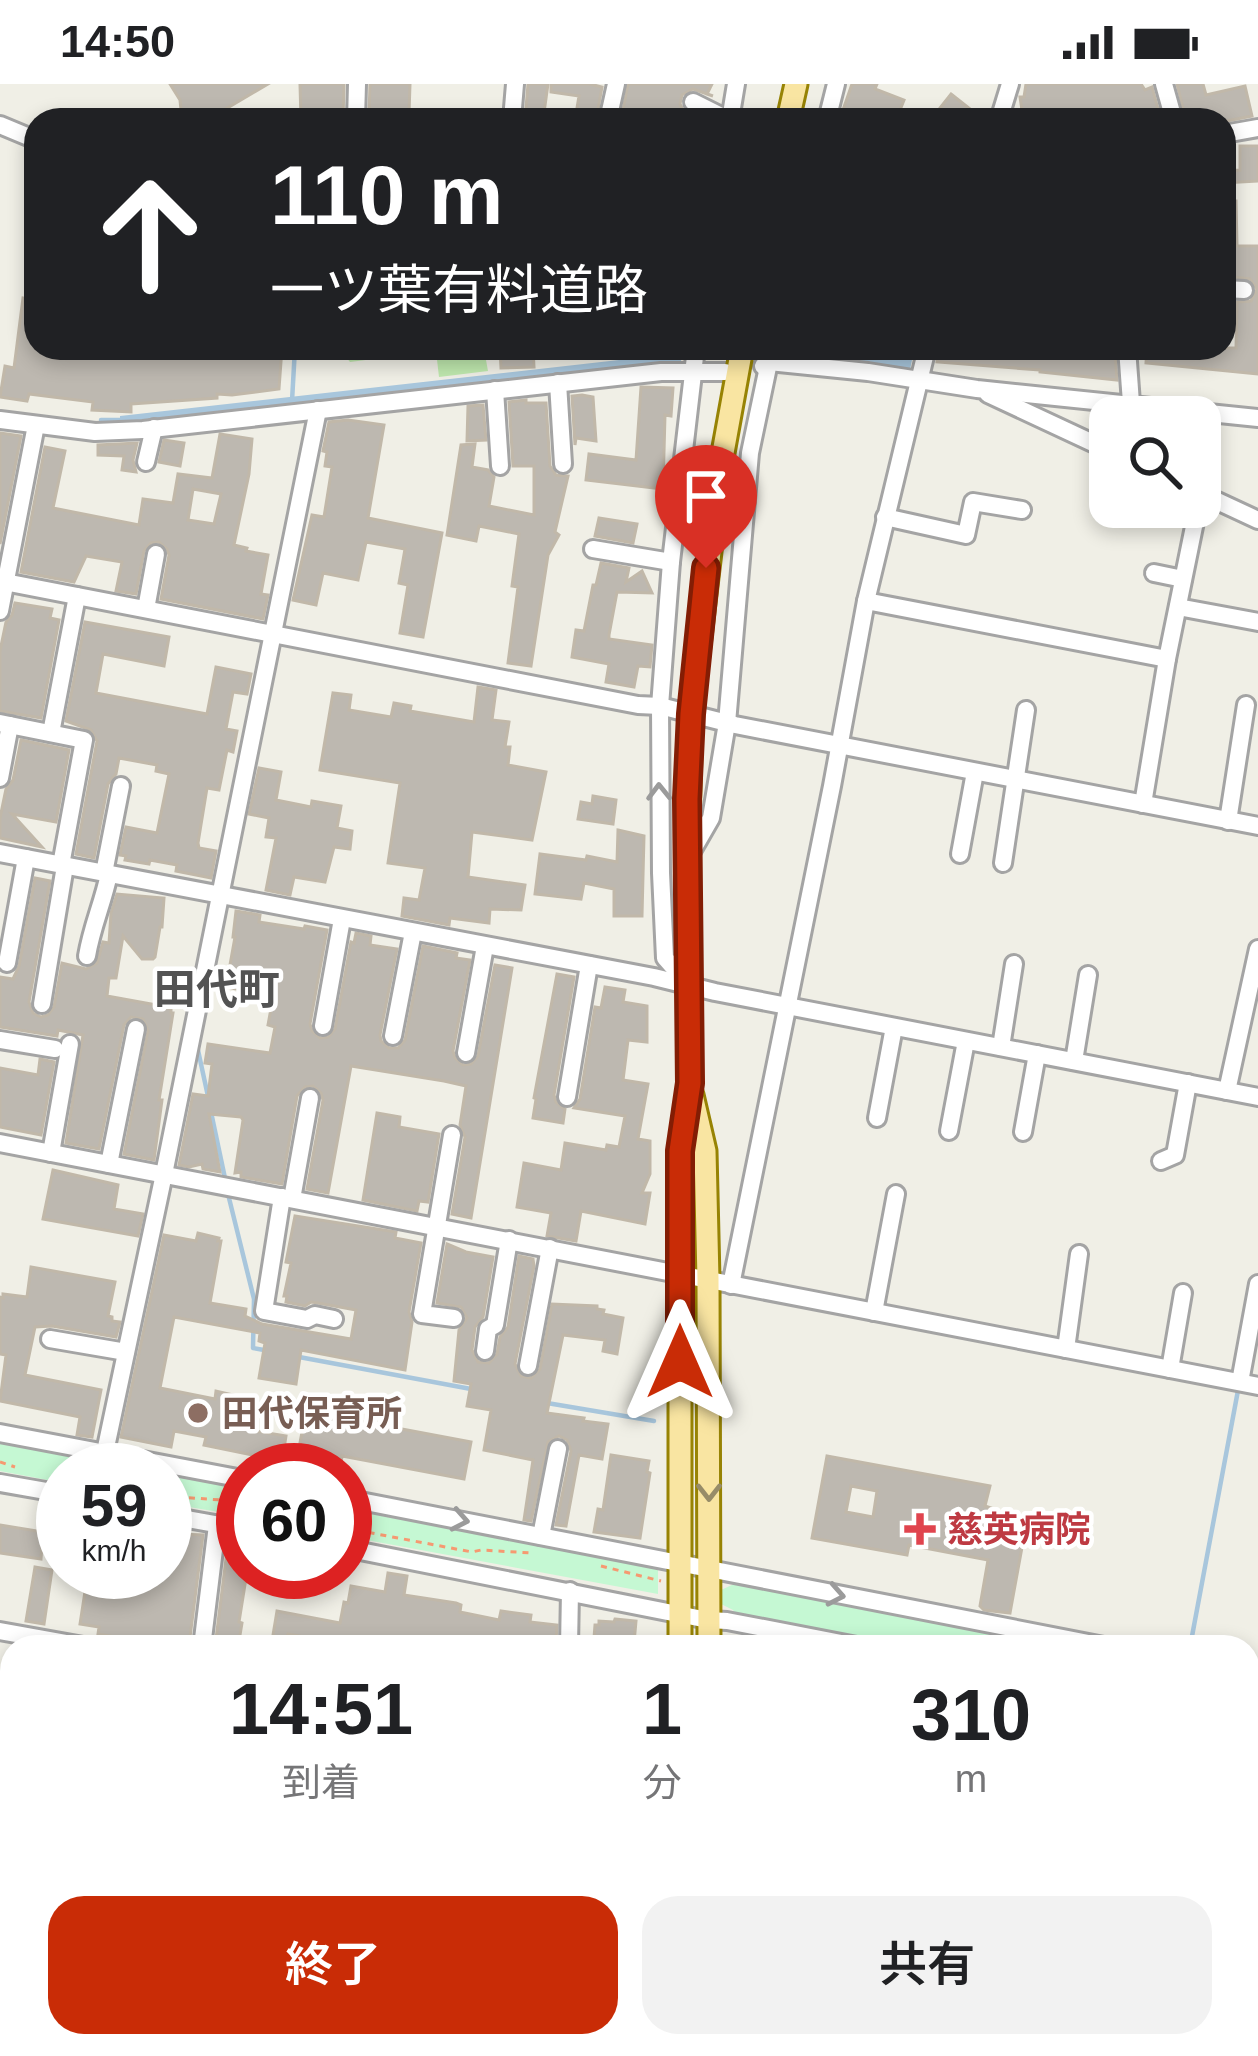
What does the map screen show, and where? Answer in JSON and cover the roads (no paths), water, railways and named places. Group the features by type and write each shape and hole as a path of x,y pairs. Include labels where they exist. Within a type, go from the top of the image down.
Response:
{"main road":[{"path":"680,1635 680,1151 690,1083 687,860 691,714 719,475 740,360"},
{"path":"690,1083 705,1151 720,1282 709,1635"}],"street":[{"path":"693,102 705,108"},
{"path":"1236,290 1244,290"},
{"path":"688,984 665,958 660,706 694,360"},
{"path":"687,860 711,818 727,723 750,453 766,360 1089,399"},
{"path":"720,1282 786,1006 866,601 924,360"},
{"path":"1128,360 1130,396"},
{"path":"0,420 95,432 559,382 724,372"},
{"path":"559,382 563,464"},
{"path":"977,388 1089,441"},
{"path":"495,390 500,466"},
{"path":"107,1443 318,410"},
{"path":"1221,414 1258,418"},
{"path":"0,611 36,425"},
{"path":"146,462 154,428"},
{"path":"885,517 966,535 973,502 1022,510"},
{"path":"1221,504 1258,520"},
{"path":"1143,804 1194,528"},
{"path":"593,549 671,562"},
{"path":"146,610 156,554"},
{"path":"1154,573 1184,579"},
{"path":"3,582 660,706 1258,826"},
{"path":"51,734 77,596"},
{"path":"866,601 1167,659"},
{"path":"1178,607 1258,622"},
{"path":"1228,820 1246,705"},
{"path":"1003,862 1026,710"},
{"path":"0,778 5,724 84,740 42,1004"},
{"path":"960,854 976,772"},
{"path":"87,956 94,916 102,907 121,786"},
{"path":"0,853 1258,1096"},
{"path":"7,963 26,858"},
{"path":"322,1026 342,919"},
{"path":"393,1036 412,932"},
{"path":"466,1053 485,946"},
{"path":"1227,1090 1258,949"},
{"path":"1001,1047 1014,964"},
{"path":"567,1097 589,965"},
{"path":"1074,1061 1088,975"},
{"path":"878,1118 894,1027"},
{"path":"109,1164 136,1029"},
{"path":"0,1040 63,1047 51,1153"},
{"path":"949,1131 966,1041"},
{"path":"1023,1132 1037,1054"},
{"path":"1161,1162 1175,1155 1188,1083"},
{"path":"310,1098 264,1311 334,1319"},
{"path":"452,1135 422,1314 454,1318"},
{"path":"0,1143 1249,1384 1258,1284"},
{"path":"874,1312 896,1194"},
{"path":"485,1351 488,1329 495,1325 509,1240"},
{"path":"528,1366 550,1248"},
{"path":"1066,1349 1079,1254"},
{"path":"1170,1369 1183,1293"},
{"path":"50,1339 126,1352"},
{"path":"0,1433 55,1443"},
{"path":"544,1545 558,1449"},
{"path":"0,1483 36,1490"},
{"path":"372,1503 480,1524 544,1545 680,1563 1047,1635"},
{"path":"203,1635 216,1533"},
{"path":"372,1553 800,1635"},
{"path":"569,1635 570,1591"}],"water":[{"path":"619,360 681,360 120,425 120,416"},
{"path":"812,360 912,360 910,370"}],"waterway":[{"path":"292,401 294,360"},
{"path":"101,420 125,420"},
{"path":"196,1041 209,1101"},
{"path":"211,1112 226,1183"},
{"path":"228,1194 254,1299 253,1348 264,1350"},
{"path":"299,1357 471,1389"},
{"path":"1192,1635 1239,1385"},
{"path":"547,1403 654,1421"}],"place":[{"name":"田代保育所","path":"198,1413"},
{"name":"慈英病院","path":"920,1529"}],"district":[{"name":"田代町","path":"217,989"}]}
